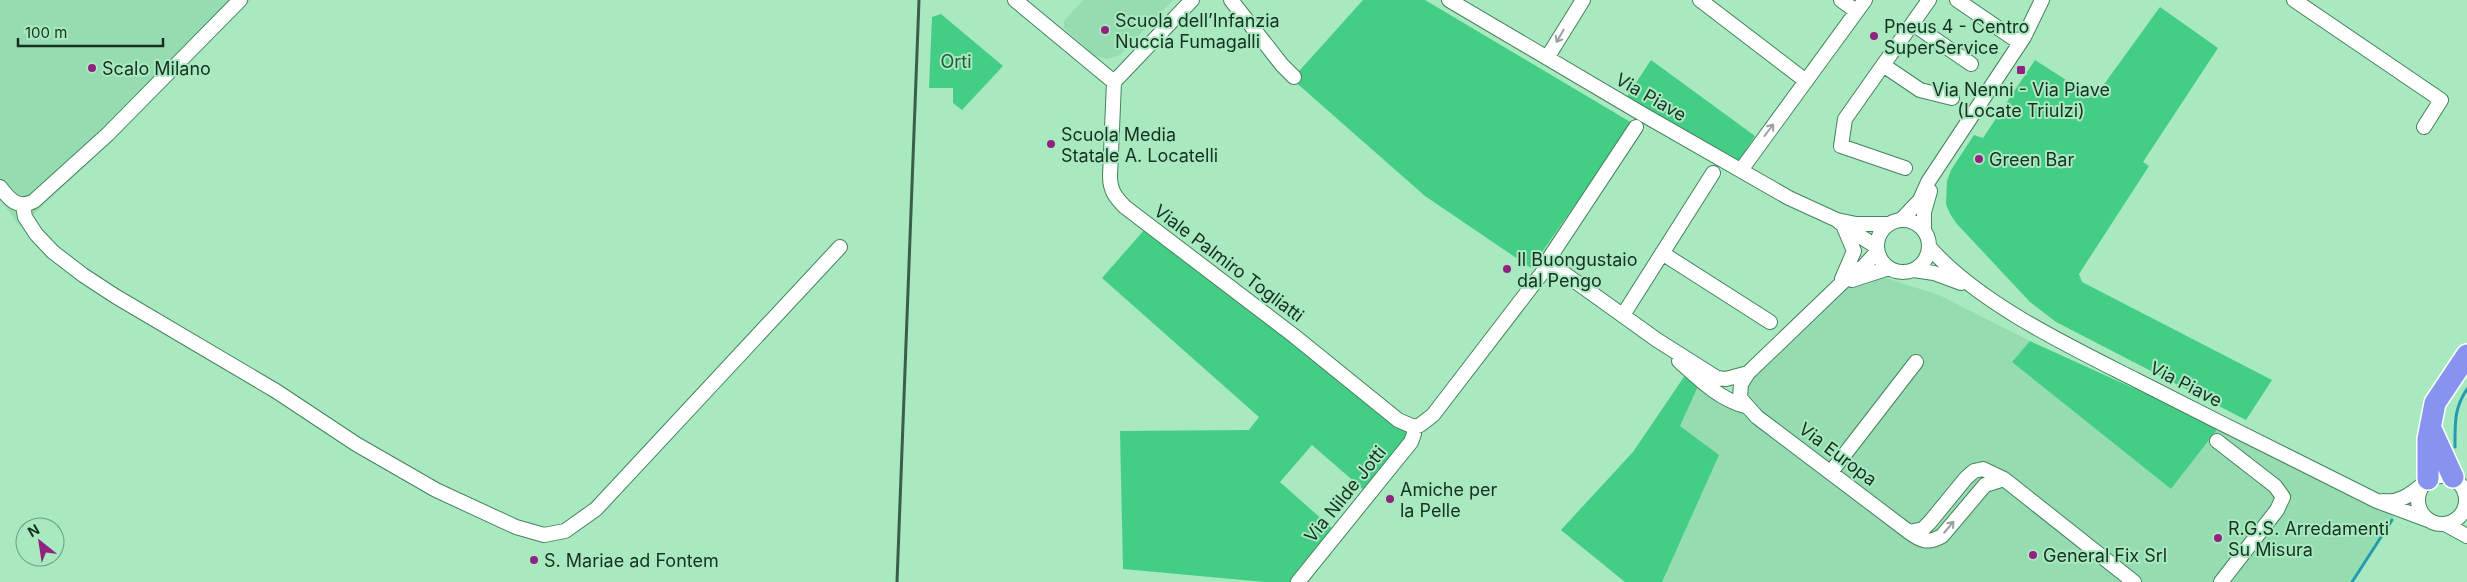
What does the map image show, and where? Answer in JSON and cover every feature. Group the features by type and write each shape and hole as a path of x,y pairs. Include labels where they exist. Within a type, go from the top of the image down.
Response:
{"highway":[{"path":"2425,482 2430,424 2438,398 2467,355"},
{"path":"2430,424 2437,447 2453,477"}],"street":[{"path":"0,187 13,202 23,205 34,202 108,134 240,0"},
{"path":"1015,0 1114,82 1192,0"},
{"path":"1230,0 1282,65 1294,77"},
{"name":"Via Piave","path":"1449,0 1465,4 1546,58 1790,198 1840,223 1888,224 1902,219"},
{"path":"1546,58 1583,0"},
{"path":"1700,0 1806,81"},
{"path":"1741,170 1860,6 1841,0"},
{"path":"1905,168 1842,146 1845,119 1929,0"},
{"path":"1957,0 2020,42"},
{"path":"1902,219 1920,200 1948,152 2020,42 2042,0"},
{"path":"2294,0 2441,100 2424,127"},
{"path":"1912,24 1971,64"},
{"path":"1883,65 1920,90 1952,98"},
{"name":"Viale Palmiro Togliatti","path":"1114,82 1110,176 1110,187 1114,196 1125,207 1294,335 1398,420 1414,427"},
{"path":"1551,269 1550,257 1636,127"},
{"path":"1924,229 1924,212 1928,197 1948,152"},
{"path":"1623,315 1713,173"},
{"path":"23,205 23,212 30,226 53,252 115,296 276,391 356,444 436,490 516,527 544,535 565,531 596,509 840,247"},
{"path":"1902,219 1916,222 1924,229"},
{"path":"1840,223 1877,249 1882,261 1889,268"},
{"path":"1839,287 1851,263 1854,251 1840,223"},
{"path":"1706,385 1720,387 1745,379 1877,249 1880,233 1888,224"},
{"name":"Via Piave","path":"1924,229 1929,238 1930,248 1942,262 1982,293"},
{"path":"1914,270 1926,260 1930,248"},
{"path":"1662,253 1770,322"},
{"name":"Via Piave","path":"1839,287 1859,276 1889,268 1903,272 1914,270 1948,277 1982,293 2064,343 2377,501 2428,520 2445,524 2467,536"},
{"path":"1414,427 1420,425 1433,415 1542,273 1551,269 1565,274 1657,340 1717,378 1745,379"},
{"name":"Via Europa","path":"1657,340 1706,385 1730,402 1745,406 1918,539 1934,541 1942,536 1985,485 2004,479 2134,582"},
{"path":"1831,472 1916,362"},
{"path":"1745,379 1740,398 1745,406"},
{"name":"Via Nilde Jotti","path":"1298,582 1411,442 1414,427"},
{"path":"2217,442 2275,486 2283,497 2277,510 2221,582"},
{"path":"2377,501 2398,501 2425,482 2440,475 2453,477 2464,488 2466,507 2458,518 2445,524"},
{"path":"2425,482 2419,492 2419,507 2428,520"}],"shaded area":[{"name":"Scalo Milano","path":"0,0 251,0 117,136 20,227 0,199"},
{"name":"Scuola dell’Infanzia Nuccia Fumagalli","path":"1083,0 1173,0 1120,55 1107,59 1095,56 1064,28 1064,21"},
{"path":"1857,259 1889,279 1939,295 2030,341 2013,362 2171,489 2219,427 2397,511 2350,582 1625,582 1561,530 1633,452 1689,370 1730,400"}],"green space":[{"path":"1363,0 1425,0 1632,123 1531,268 1425,196 1292,79"},
{"path":"2160,7 2218,48 2143,162 2149,166 2079,274 2082,282 2272,380 2246,420 2056,322 2030,302 1957,224 1946,204 1947,181 1951,170 1974,135 1983,138 2035,60 2094,98"},
{"name":"Orti","path":"941,14 1003,66 962,110 953,103 953,88 929,88 932,17"},
{"path":"1651,60 1755,136 1739,161 1626,98"},
{"path":"1145,229 1408,429 1407,440 1365,491 1312,445 1280,482 1334,530 1292,582 1265,582 1123,569 1120,431 1249,430 1259,417 1102,278"},
{"path":"2030,341 2219,427 2171,489 2012,362"},
{"path":"1686,374 1699,384 1680,426 1719,455 1662,582 1625,582 1561,530 1633,452"}],"waterway":[{"path":"2455,447 2457,410 2467,389"},
{"path":"2352,582 2392,520"}],"railway":[{"path":"897,582 919,0"}],"place":[{"name":"Scuola dell’Infanzia Nuccia Fumagalli","path":"1105,30"},
{"name":"Pneus 4 - Centro SuperService","path":"1874,36"},
{"name":"Scalo Milano","path":"92,68"},
{"name":"Via Nenni - Via Piave (Locate Triulzi)","path":"2021,70"},
{"name":"Scuola Media Statale A. Locatelli","path":"1051,144"},
{"name":"Green Bar","path":"1979,159"},
{"name":"Il Buongustaio dal Pengo","path":"1507,269"},
{"name":"Amiche per la Pelle","path":"1390,499"},
{"name":"R.G.S. Arredamenti Su Misura","path":"2218,538"},
{"name":"General Fix Srl","path":"2033,555"},
{"name":"S. Mariae ad Fontem","path":"534,560"}]}
